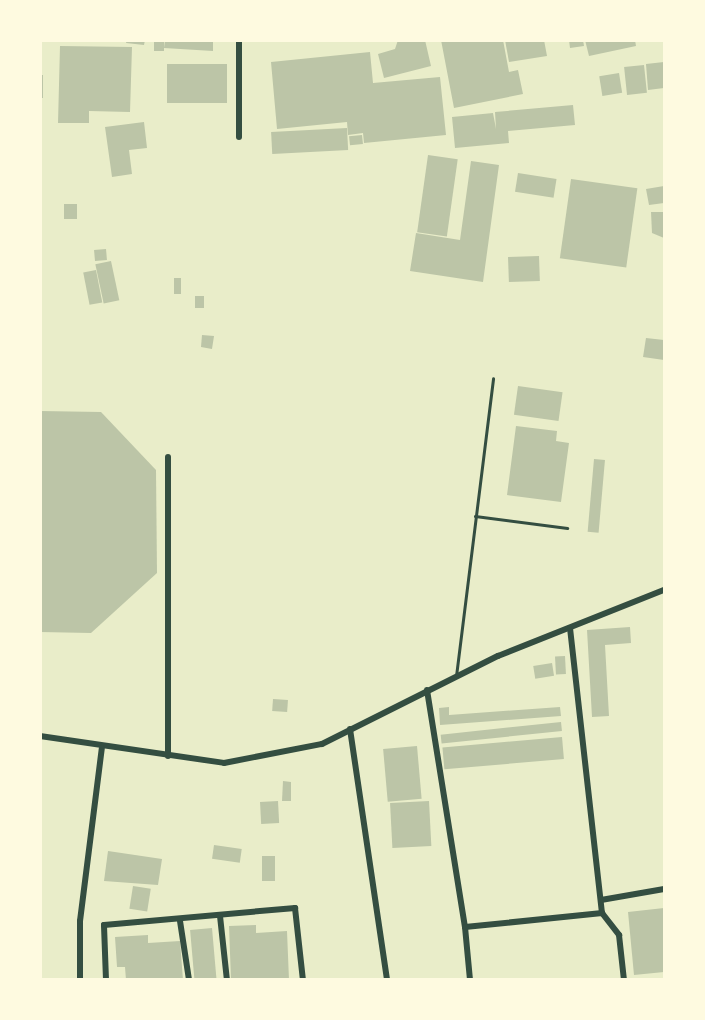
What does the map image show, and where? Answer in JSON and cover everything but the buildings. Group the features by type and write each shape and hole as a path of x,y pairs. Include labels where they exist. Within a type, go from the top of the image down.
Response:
{"street":[{"path":"239,40 239,137"},
{"path":"168,457 168,756"},
{"path":"40,736 102,748 224,763 322,744 456,676 570,627 664,591"},
{"path":"570,627 602,913 620,935 624,980"},
{"path":"427,690 465,927 470,980"},
{"path":"350,729 387,980"},
{"path":"80,980 80,921 102,748"},
{"path":"601,900 664,889"},
{"path":"106,980 104,925 180,921 295,908 303,980"},
{"path":"465,927 602,913"},
{"path":"220,916 227,980"},
{"path":"180,921 189,980"}],"lane":[{"path":"456,676 493,378"},
{"path":"476,516 567,528"}]}
